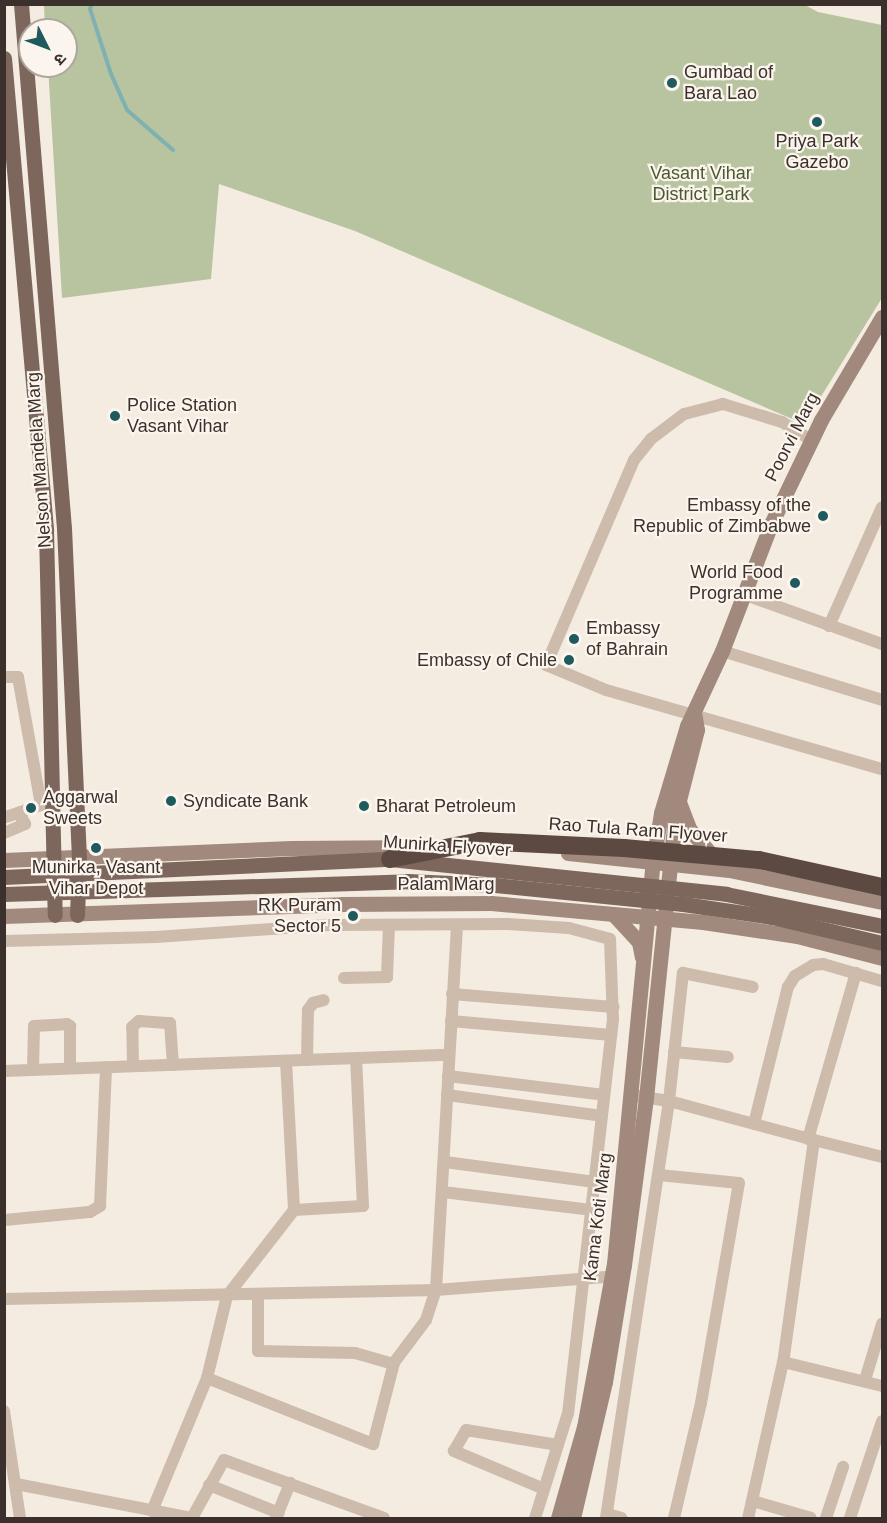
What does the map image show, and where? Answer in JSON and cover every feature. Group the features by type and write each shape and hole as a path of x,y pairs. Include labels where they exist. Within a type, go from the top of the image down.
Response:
{"highway":[{"name":"Rao Tula Ram Flyover","path":"390,859 480,841 624,848 759,860 882,887"}],"main road":[{"name":"Nelson Mandela Marg","path":"21,4 50,328 79,859 76,915"},
{"name":"Nelson Mandela Marg","path":"4,58 46,530 52,717 47,805 56,860 55,915"},
{"name":"Poorvi Marg","path":"658,918 653,861 661,813 687,726 695,714 722,651 771,524 811,440 878,336 882,317"},
{"name":"Poorvi Marg","path":"658,918 670,862 679,800 697,730 695,714"},
{"path":"679,800 700,845 729,870"},
{"name":"Palam Marg","path":"4,860 56,860 292,848 496,846 670,862 729,870 882,902"},
{"name":"Munirka Flyover","path":"4,878 390,859 726,894 882,926"},
{"path":"759,930 746,922 743,903 753,883 768,878"},
{"name":"Munirka Flyover","path":"4,894 408,881 495,885 738,912 882,943"},
{"name":"Palam Marg","path":"4,916 342,904 468,903 658,918 759,930 796,936 882,958"},
{"path":"613,914 639,942 644,963"},
{"name":"Kama Koti Marg","path":"573,1518 603,1392 639,1097 662,944 658,918"},
{"name":"Kama Koti Marg","path":"639,1097 644,963 658,918"},
{"path":"662,944 676,927 693,922"},
{"name":"Kama Koti Marg","path":"558,1518 584,1427 617,1276"}],"street":[{"path":"811,440 782,422 723,404 684,414 651,440 634,460 546,665 592,685 882,769"},
{"path":"829,626 882,507"},
{"path":"743,594 882,644"},
{"path":"722,651 882,700"},
{"path":"4,677 18,676 30,738 47,805 4,818"},
{"path":"30,738 52,717"},
{"path":"4,833 25,824 19,813"},
{"path":"4,941 156,937 328,925 568,928 608,937 613,943 611,1035 568,1413 535,1518"},
{"path":"207,1378 373,1444 394,1363 419,1332 436,1290 445,1162 452,994 458,925"},
{"path":"344,978 387,977 389,926"},
{"path":"754,1124 788,987 795,976 813,965 823,964 882,981"},
{"path":"621,1518 607,1516 669,1101 683,973 753,987"},
{"path":"748,1518 783,1362 811,1140 856,973"},
{"path":"452,994 613,1006"},
{"path":"307,1060 308,1010 313,1004 324,1000"},
{"path":"133,1066 132,1027 139,1021 170,1023 173,1065"},
{"path":"451,1021 611,1035"},
{"path":"33,1070 34,1026 67,1024 70,1026 70,1068"},
{"path":"674,1052 728,1057"},
{"path":"4,1071 449,1055"},
{"path":"294,1210 363,1206 356,1059"},
{"path":"152,1511 207,1378 227,1296 294,1210 286,1061"},
{"path":"4,1220 90,1212 100,1206 106,1067"},
{"path":"448,1076 604,1095"},
{"path":"447,1095 602,1116"},
{"path":"639,1097 669,1101 882,1157"},
{"path":"445,1162 595,1182"},
{"path":"658,1175 739,1183 701,1403 674,1518"},
{"path":"443,1192 591,1210"},
{"path":"4,1299 436,1290 583,1281 617,1276"},
{"path":"258,1295 258,1351 355,1353 394,1363"},
{"path":"864,1380 882,1324"},
{"path":"783,1362 882,1386"},
{"path":"4,1411 20,1518"},
{"path":"850,1518 882,1421"},
{"path":"544,1490 454,1451 466,1430 558,1445"},
{"path":"16,1484 193,1518 224,1460 290,1484 355,1513 384,1518"},
{"path":"826,1518 843,1467"},
{"path":"209,1485 277,1516 290,1484"},
{"path":"753,1501 811,1518"}],"green space":[{"name":"Vasant Vihar District Park","path":"803,4 818,12 882,25 882,298 804,424 355,231 219,184 211,279 62,298 49,78 78,78 78,18 45,18 44,5"}],"waterway":[{"path":"92,4 90,9 111,74 127,110 173,150"}],"place":[{"name":"Gumbad of Bara Lao","path":"672,83"},
{"name":"Priya Park Gazebo","path":"817,122"},
{"name":"Police Station Vasant Vihar","path":"115,416"},
{"name":"Embassy of the Republic of Zimbabwe","path":"823,516"},
{"name":"World Food Programme","path":"795,583"},
{"name":"Embassy of Bahrain","path":"574,639"},
{"name":"Embassy of Chile","path":"569,660"},
{"name":"Syndicate Bank","path":"171,801"},
{"name":"Bharat Petroleum","path":"364,806"},
{"name":"Aggarwal Sweets","path":"31,808"},
{"name":"Munirka, Vasant Vihar Depot","path":"96,848"},
{"name":"RK Puram Sector 5","path":"353,916"}]}
